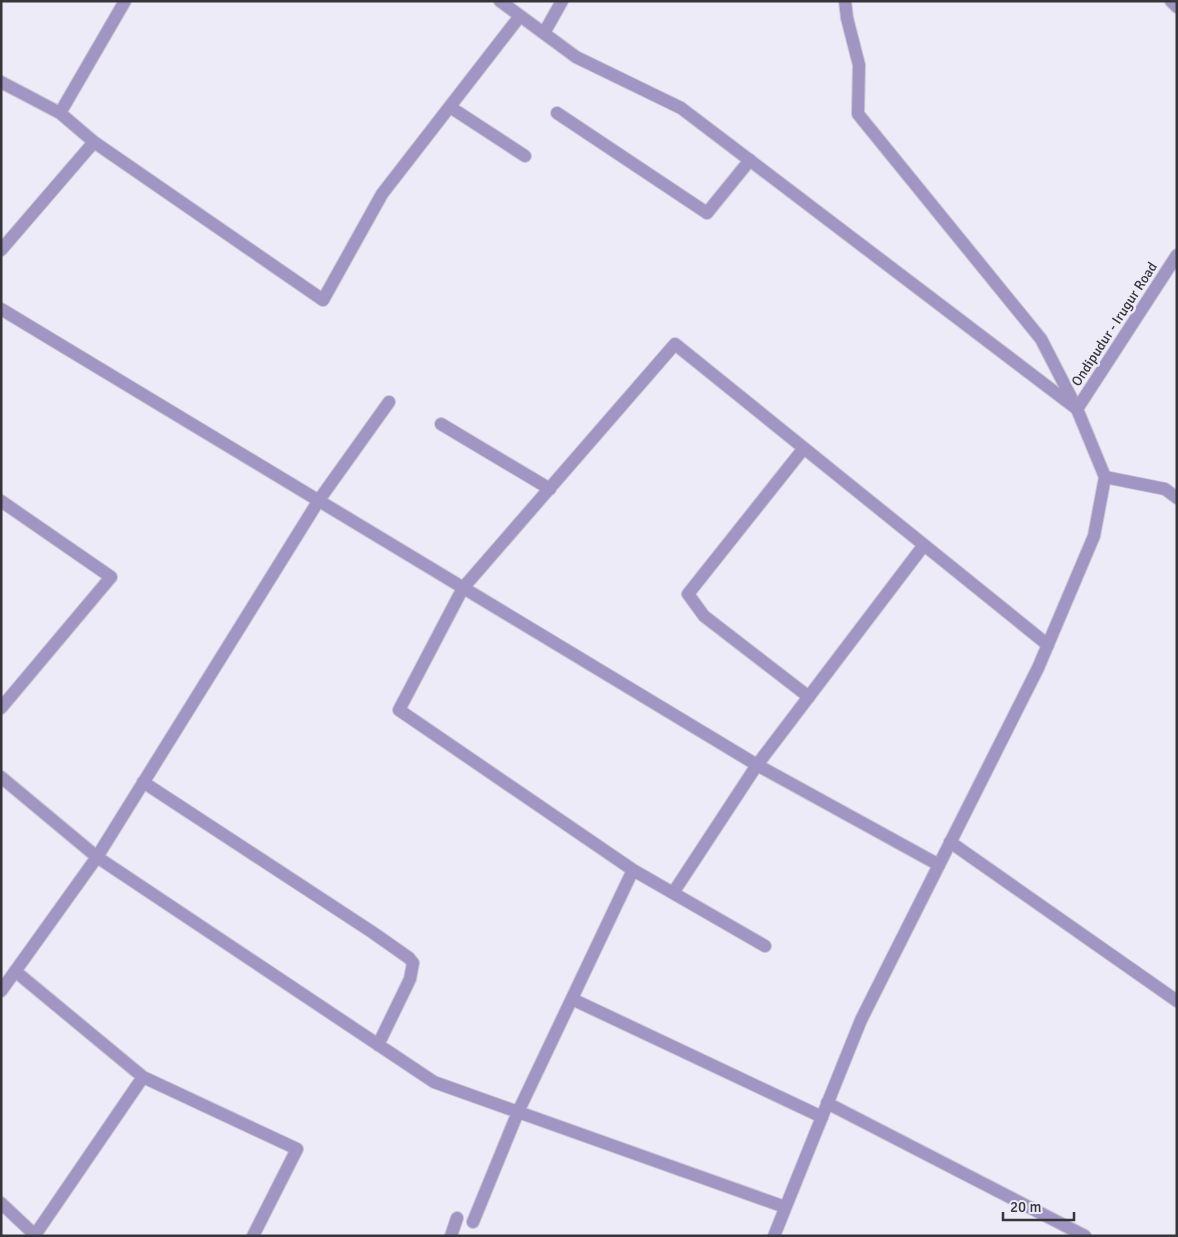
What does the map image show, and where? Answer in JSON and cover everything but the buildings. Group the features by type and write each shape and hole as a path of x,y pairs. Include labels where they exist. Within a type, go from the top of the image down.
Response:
{"street":[{"path":"60,113 125,1"},
{"path":"500,1 576,57 681,108 1077,409"},
{"path":"544,33 562,1"},
{"path":"774,1236 861,1020 1038,668 1094,536 1105,477 1077,409 1041,339 858,114 859,65 847,18 845,1"},
{"path":"1171,1 1177,7"},
{"path":"1,82 60,113 94,142 323,300 382,194 520,16"},
{"path":"450,108 525,156"},
{"path":"557,113 707,213 750,160"},
{"path":"1,250 94,142"},
{"name":"Ondipudur - Irugur Road","path":"1077,409 1177,255"},
{"path":"1,309 757,765 939,865"},
{"path":"765,946 633,870 399,710 463,588 675,344 1048,645"},
{"path":"1,991 96,857 318,500 388,402"},
{"path":"441,424 550,488"},
{"path":"804,448 688,594 704,616 809,697"},
{"path":"1105,477 1165,489 1177,498"},
{"path":"1,502 111,577 1,708"},
{"path":"673,893 757,765 924,545"},
{"path":"1,777 96,857 434,1082 785,1207"},
{"path":"143,782 409,958 413,963 410,979 378,1045"},
{"path":"950,842 1177,1001"},
{"path":"473,1222 518,1112 633,870"},
{"path":"15,971 143,1077 298,1149 252,1236"},
{"path":"572,999 822,1117"},
{"path":"1,1203 36,1235 143,1077"},
{"path":"828,1103 1085,1236"},
{"path":"451,1236 458,1218"}]}
